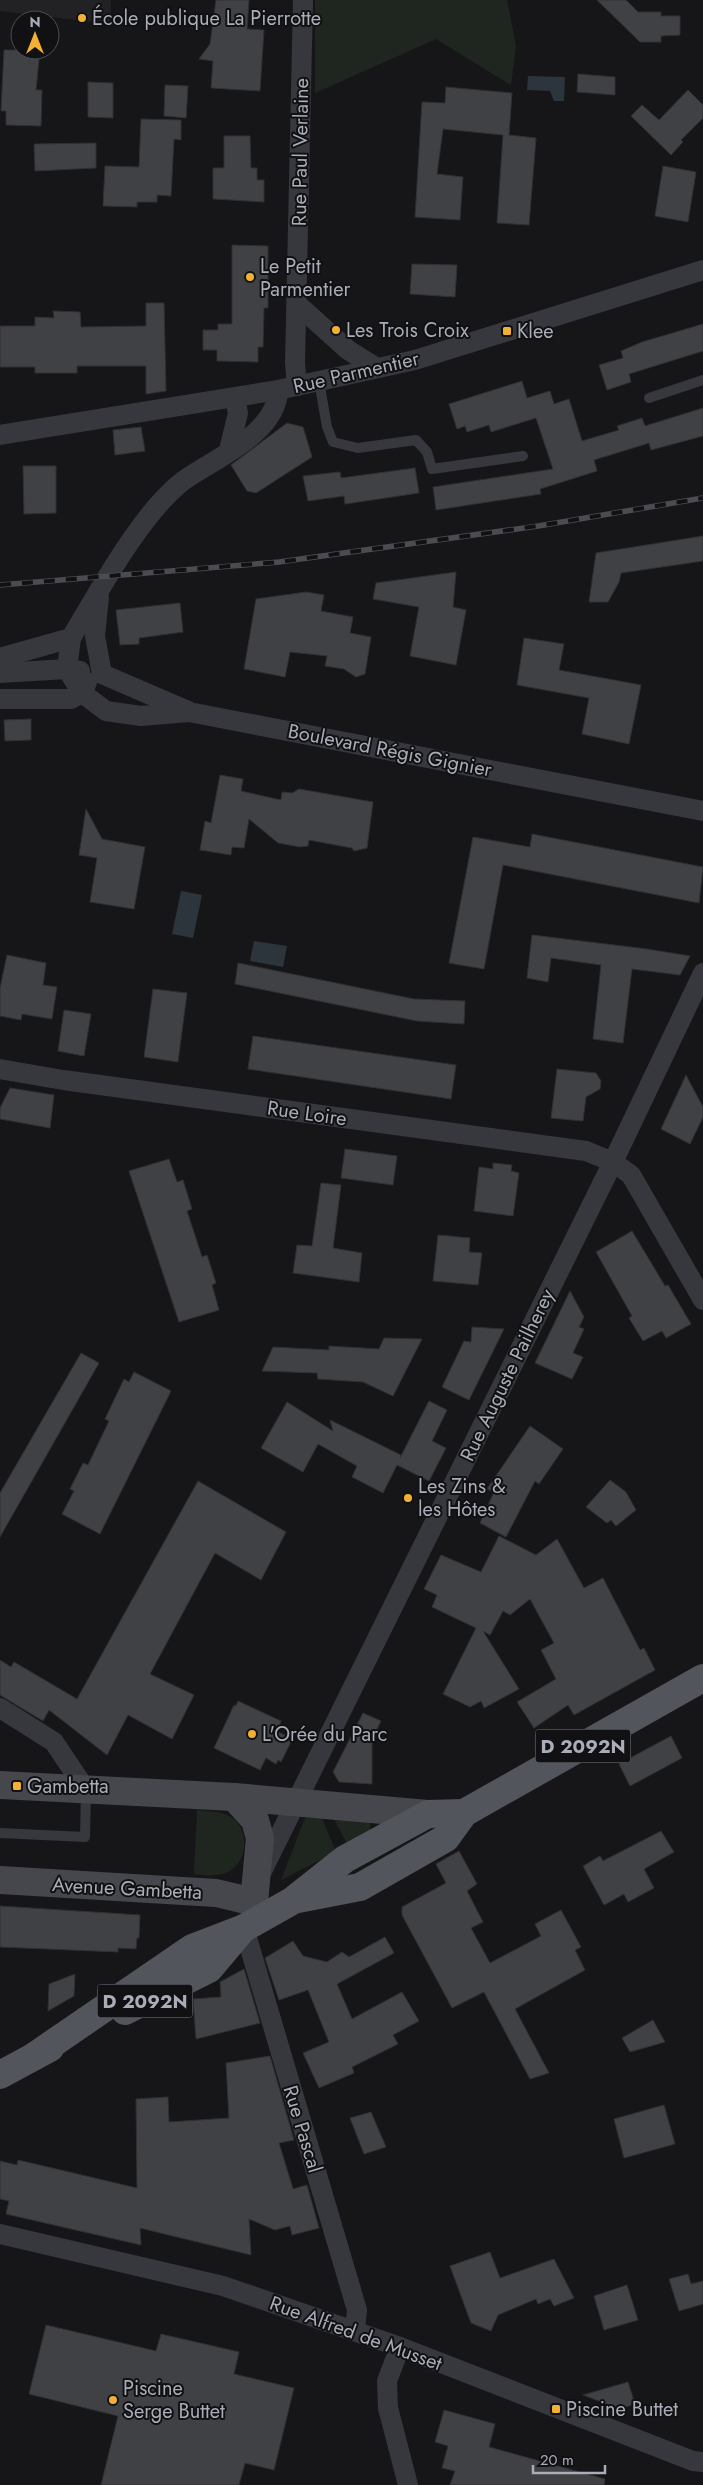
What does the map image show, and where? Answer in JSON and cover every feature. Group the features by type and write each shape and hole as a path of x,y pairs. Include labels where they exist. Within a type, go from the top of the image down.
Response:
{"main road":[{"name":"D 2092N","path":"0,2075 33,2057 254,1907 360,1887 446,1838 464,1813 703,1678"},
{"path":"0,1785 234,1797 428,1814"},
{"path":"234,1797 255,1820 260,1838 254,1907"},
{"name":"D 2092N","path":"292,1901 345,1859 428,1814 464,1813"},
{"name":"Avenue Gambetta","path":"0,1880 216,1893 254,1907"}],"street":[{"name":"Rue Paul Verlaine","path":"298,386 296,363 303,0"},
{"name":"Rue Parmentier","path":"0,435 235,398 416,360 703,270"},
{"path":"298,304 308,316 348,350 378,368"},
{"path":"68,669 71,638 100,590 160,505 182,482 259,430 270,417 278,401 278,390"},
{"path":"229,450 238,413 235,398"},
{"path":"0,699 71,699 82,693 97,673 98,652 95,636 100,590"},
{"path":"0,658 71,638"},
{"path":"0,673 68,669 97,673 189,712"},
{"name":"Boulevard Régis Gignier","path":"68,669 82,693 106,710 141,716 189,712 703,811"},
{"name":"Rue Auguste Pailherey","path":"295,1802 613,1162 703,973"},
{"name":"Rue Loire","path":"0,1069 82,1083 586,1151 613,1162 631,1175 703,1300"},
{"path":"0,1708 54,1742 86,1790"},
{"path":"254,1907 295,1802"},
{"name":"Rue Pascal","path":"254,1907 357,2310 355,2330"},
{"name":"Rue Alfred de Musset","path":"0,2234 223,2286 355,2330 565,2413 693,2461 703,2462"},
{"path":"400,2347 387,2381 388,2408 408,2485"}],"lane":[{"path":"649,398 703,380"},
{"path":"319,381 327,427 333,442 358,448 416,440 427,452 432,469 523,456"},
{"path":"0,1833 85,1837 86,1790"}],"shaded area":[{"name":"École publique La Pierrotte","path":"0,0 111,0 110,24 60,18 60,10 0,11"},
{"path":"315,0 507,0 516,46 511,85 436,39 315,93"},
{"path":"528,76 565,77 564,101 554,101 550,91 527,90"},
{"path":"181,891 202,895 193,938 172,934"},
{"path":"254,941 287,946 283,967 250,961"},
{"path":"197,1810 227,1815 235,1820 240,1827 244,1843 243,1852 235,1867 224,1874 194,1874"},
{"path":"305,1818 322,1818 336,1852 281,1880"},
{"path":"334,1819 370,1822 370,1830 347,1844"}],"building":[{"path":"216,0 249,0 247,29 264,30 260,91 211,88 213,61 199,59 210,44"},
{"path":"597,0 626,0 638,12 661,12 661,16 680,16 680,35 661,36 661,42 640,42"},
{"path":"4,50 10,50 10,60 39,60 36,90 42,90 41,126 6,125 6,111 1,111"},
{"path":"578,74 615,77 615,95 577,92"},
{"path":"88,82 113,83 113,118 88,117"},
{"path":"165,85 188,86 186,118 164,116"},
{"path":"446,87 512,93 509,135 536,138 529,225 497,223 503,135 443,129 437,174 463,177 460,220 415,217 422,102 445,103"},
{"path":"688,90 703,105 703,118 681,140 683,142 671,155 631,116 642,105 659,120"},
{"path":"141,119 181,120 181,140 174,139 171,196 157,195 157,202 137,202 137,207 103,206 105,166 139,167"},
{"path":"224,136 250,136 251,168 257,168 257,180 264,180 264,202 213,199 213,168 224,168"},
{"path":"96,143 96,168 35,171 34,144"},
{"path":"663,166 696,172 688,222 655,216"},
{"path":"232,245 268,246 268,308 264,308 263,347 258,347 258,362 217,361 217,350 203,350 203,330 218,330 218,324 232,324"},
{"path":"412,264 457,265 455,297 410,294"},
{"path":"146,303 164,303 166,391 146,394 146,366 77,366 77,373 35,373 35,367 0,367 0,326 35,326 35,317 54,318 53,311 80,312 81,327 146,326"},
{"path":"703,324 703,351 629,374 631,382 607,390 599,365 623,358 621,351 642,342"},
{"path":"522,381 527,398 550,391 554,404 569,399 582,441 619,430 617,426 642,418 645,426 703,408 703,436 651,450 649,443 594,460 597,471 540,489 541,494 436,510 433,487 553,469 536,418 491,432 489,425 467,432 465,426 457,429 449,404"},
{"path":"287,423 303,427 312,457 256,493 247,491 231,465"},
{"path":"141,427 145,451 115,455 113,430"},
{"path":"23,466 56,466 56,513 24,514"},
{"path":"415,468 419,493 345,504 344,496 308,501 303,476 340,472 341,478"},
{"path":"703,536 703,561 621,573 619,582 608,602 589,602 596,553"},
{"path":"456,572 453,607 466,610 456,665 410,656 419,607 373,599 376,583"},
{"path":"306,592 324,595 321,611 353,617 350,633 371,637 365,674 356,677 344,669 325,666 327,656 290,652 285,677 244,669 256,599"},
{"path":"180,603 183,632 139,638 139,644 120,645 116,610"},
{"path":"524,638 564,644 559,670 641,685 629,744 582,734 589,698 517,685"},
{"path":"31,719 31,740 5,741 4,720"},
{"path":"220,775 243,779 241,791 281,800 282,792 292,793 299,789 373,802 367,848 354,851 352,848 309,840 308,846 300,847 278,843 249,819 244,848 232,847 231,855 200,850 205,821 211,823"},
{"path":"86,809 102,839 145,847 134,909 90,902 97,858 79,855"},
{"path":"532,834 703,867 699,903 503,865 484,969 449,963 473,837 530,847"},
{"path":"532,935 690,956 680,975 632,969 623,1043 593,1039 601,965 551,958 548,982 527,978"},
{"path":"7,955 46,963 43,985 57,987 52,1019 22,1014 21,1020 0,1016 0,988"},
{"path":"238,963 414,999 465,1001 464,1024 417,1021 235,984"},
{"path":"153,989 187,993 178,1062 144,1057"},
{"path":"64,1010 91,1014 84,1056 58,1051"},
{"path":"253,1036 456,1065 451,1099 248,1069"},
{"path":"557,1069 596,1073 601,1081 600,1089 586,1097 583,1121 551,1118"},
{"path":"686,1075 703,1107 703,1117 690,1144 661,1129"},
{"path":"10,1088 54,1095 50,1128 0,1119 0,1108"},
{"path":"345,1149 397,1156 393,1185 341,1178"},
{"path":"169,1159 177,1182 183,1180 192,1209 187,1211 202,1257 207,1255 216,1283 212,1285 219,1310 179,1322 129,1171"},
{"path":"493,1163 512,1165 511,1171 519,1173 513,1216 474,1211 479,1167 493,1169"},
{"path":"321,1183 341,1185 333,1248 362,1253 359,1282 293,1273 297,1245 312,1246"},
{"path":"632,1231 665,1286 668,1285 691,1324 666,1338 662,1331 643,1341 629,1318 632,1316 596,1252"},
{"path":"438,1235 470,1238 469,1252 482,1253 478,1285 433,1281"},
{"path":"570,1291 584,1317 579,1327 584,1329 573,1353 583,1357 572,1379 535,1363"},
{"path":"472,1327 504,1329 469,1400 442,1387 464,1341 471,1342"},
{"path":"384,1338 422,1339 393,1396 363,1382 318,1379 317,1373 262,1371 273,1347 329,1350 329,1346 379,1349"},
{"path":"81,1353 99,1363 0,1537 0,1493"},
{"path":"134,1372 171,1391 100,1534 62,1514 74,1491 70,1489 83,1463 88,1465 109,1421 105,1419 124,1379 129,1382"},
{"path":"429,1401 447,1410 432,1441 446,1448 429,1481 397,1465 383,1493 352,1477 357,1466 318,1444 303,1472 261,1448 287,1402 333,1431 330,1420 401,1455 400,1458"},
{"path":"530,1426 563,1449 539,1484 535,1481 506,1537 480,1523 494,1492 487,1489"},
{"path":"610,1480 626,1492 636,1510 616,1526 611,1520 607,1523 586,1507"},
{"path":"198,1481 286,1532 261,1580 215,1553 150,1674 194,1695 172,1739 128,1715 107,1755 49,1710 43,1721 0,1695 0,1660 11,1667 14,1662 77,1699"},
{"path":"499,1536 536,1555 557,1539 584,1588 603,1578 640,1650 644,1648 655,1670 574,1715 568,1705 534,1728 517,1702 556,1679 541,1650 554,1643 530,1599 510,1615 503,1611 490,1635 483,1631 519,1689 484,1708 481,1701 470,1707 443,1694 476,1628 432,1607 437,1595 424,1589 441,1555 481,1572"},
{"name":"L'Orée du Parc","path":"238,1701 281,1721 278,1732 289,1737 288,1740 291,1742 281,1762 278,1760 276,1764 266,1758 260,1770 214,1748 234,1705 236,1706"},
{"path":"363,1713 381,1721 372,1739 372,1784 339,1782 333,1772"},
{"path":"671,1736 682,1758 630,1786 619,1764"},
{"path":"661,1831 674,1852 644,1869 654,1888 628,1902 624,1894 604,1905 583,1866 600,1856 603,1861"},
{"path":"459,1851 477,1884 467,1891 483,1922 471,1928 490,1963 541,1936 535,1924 561,1910 581,1947 575,1950 585,1970 515,2009 549,2073 530,2079 484,1992 452,2008 402,1915 402,1907 446,1883 436,1864"},
{"path":"0,1906 140,1915 139,1938 137,1938 136,1949 118,1948 118,1952 0,1947"},
{"path":"385,1937 394,1953 337,1984 352,2019 402,1992 419,2021 393,2035 398,2044 352,2067 354,2073 319,2088 303,2053 329,2042 308,1990 279,2000 265,1958 293,1941 303,1956 327,1962 342,1952 349,1957"},
{"path":"244,1969 260,2023 196,2039 193,1999 221,1997 220,1982"},
{"path":"75,1974 74,1996 48,2011 49,1984"},
{"path":"653,2020 665,2042 630,2052 622,2038"},
{"path":"270,2056 294,2140 279,2143 293,2189 307,2185 319,2228 292,2235 290,2226 275,2230 249,2219 251,2255 140,2228 141,2245 6,2214 9,2201 0,2199 0,2161 17,2165 18,2160 137,2188 136,2099 168,2097 169,2122 229,2118 226,2063"},
{"path":"664,2105 675,2144 624,2158 614,2119"},
{"path":"371,2112 386,2147 364,2154 350,2118"},
{"path":"490,2252 500,2278 554,2259 574,2298 554,2306 550,2299 538,2304 536,2299 498,2315 491,2331 471,2323 450,2266"},
{"path":"688,2274 691,2284 703,2281 703,2304 679,2311 669,2279"},
{"path":"627,2285 638,2320 604,2330 594,2296"},
{"path":"46,2325 156,2351 161,2334 239,2352 234,2374 294,2388 274,2470 245,2463 239,2485 101,2485 118,2416 29,2394"},
{"path":"628,2382 635,2404 620,2409 583,2395"},
{"path":"444,2410 495,2424 489,2447 605,2479 604,2485 450,2485 455,2471 442,2468 448,2446 435,2442"}],"railway":[{"path":"0,585 279,562 538,526 703,498"}],"place":[{"name":"École publique La Pierrotte","path":"82,18"},
{"name":"Le Petit Parmentier","path":"250,277"},
{"name":"Les Trois Croix","path":"336,330"},
{"name":"Klee","path":"507,331"},
{"name":"Les Zins & les Hôtes","path":"408,1498"},
{"name":"L'Orée du Parc","path":"252,1734"},
{"name":"Gambetta","path":"17,1786"},
{"name":"Piscine Serge Buttet","path":"113,2400"},
{"name":"Piscine Buttet","path":"556,2409"}]}
